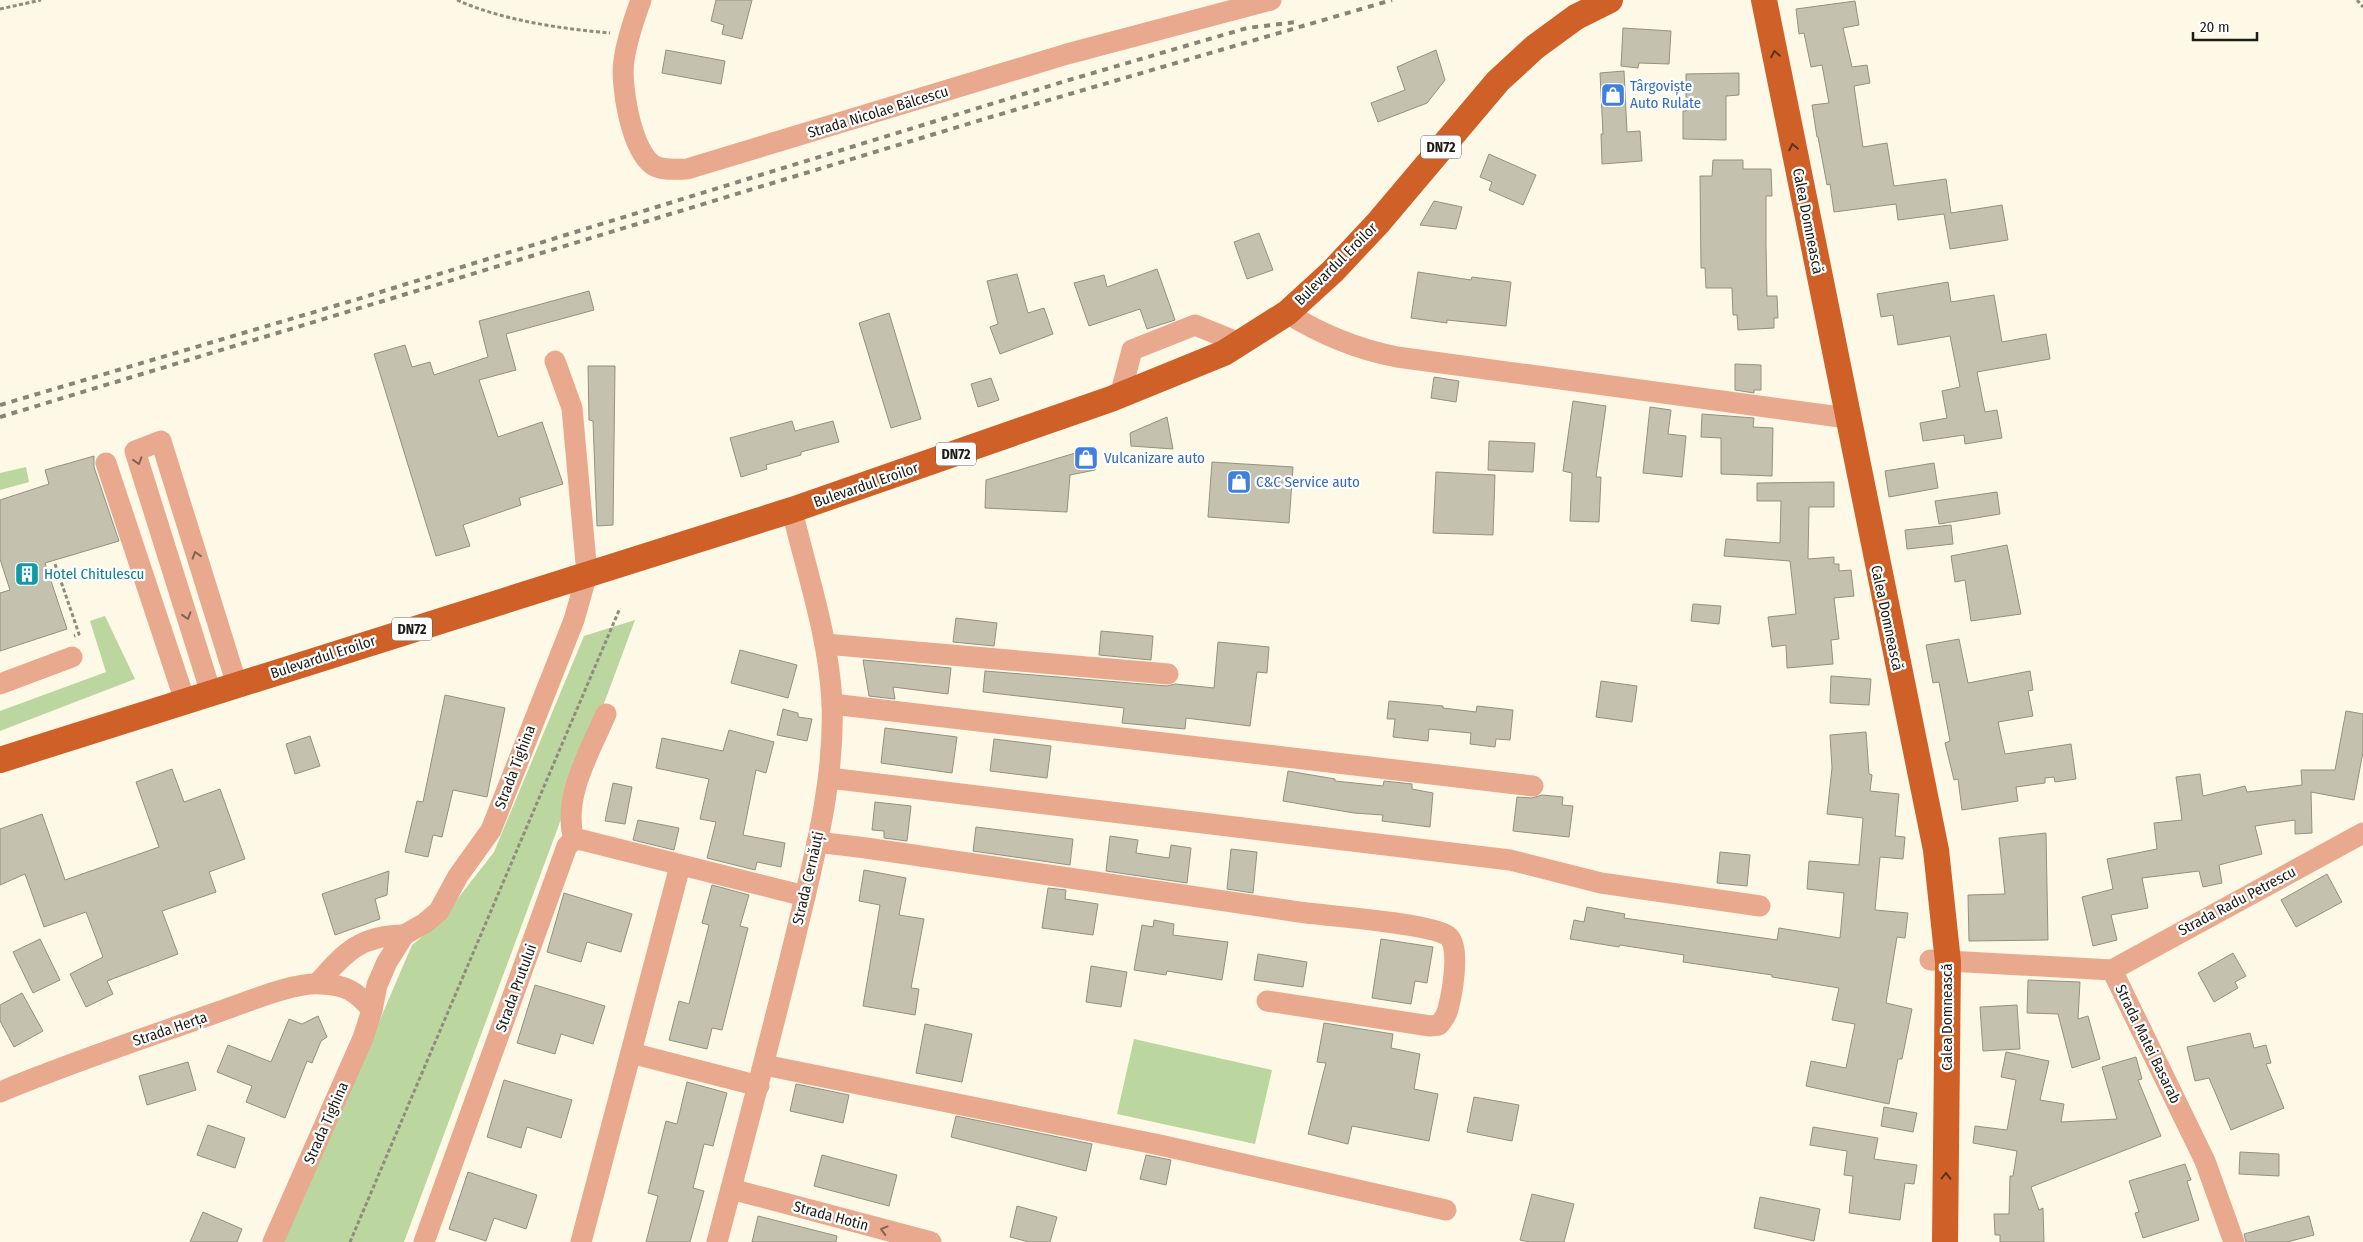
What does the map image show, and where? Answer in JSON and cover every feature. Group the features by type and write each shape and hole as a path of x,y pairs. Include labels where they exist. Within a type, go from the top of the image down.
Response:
{"main road":[{"name":"Bulevardul Eroilor","path":"0,760 792,510 1120,396 1191,368 1242,344 1287,313 1332,272 1378,223 1498,81 1556,30 1576,17 1610,0"},
{"name":"Calea Domnească","path":"1749,0 1751,26 1838,417 1892,641 1926,799 1942,895 1929,1242"},
{"name":"Calea Domnească","path":"1764,0 1838,417"},
{"name":"Calea Domnească","path":"1939,961 1945,1242"}],"street":[{"name":"Strada Nicolae Bălcescu","path":"641,0 624,61 625,89 634,136 642,152 653,165 667,169 687,169 1068,54 1271,0"},
{"path":"1287,313 1336,340 1364,350 1397,358 1838,417"},
{"path":"1120,396 1132,350 1195,325 1242,344"},
{"path":"555,361 572,408 587,574"},
{"path":"211,693 135,451 161,441 237,685"},
{"path":"106,463 185,701"},
{"name":"Strada Cernăuți","path":"717,1242 764,1065 805,896 829,778 832,704 825,644 792,510"},
{"name":"Strada Tighina","path":"273,1242 363,1038 372,1010 377,984 387,962 404,936 425,923 439,911 458,876 491,830 574,620 587,574"},
{"path":"825,644 1168,674"},
{"path":"0,684 71,647"},
{"path":"832,704 1533,786"},
{"path":"606,714 577,784 570,808 570,827 574,840 582,840 805,896"},
{"path":"829,778 1510,860 1601,883 1760,906"},
{"name":"Strada Radu Petrescu","path":"2112,970 2363,833"},
{"name":"Strada Prutului","path":"424,1242 563,856 567,846 574,840"},
{"path":"817,842 876,849 1291,911 1417,927 1448,936 1454,944 1456,955 1448,1009 1439,1025 1430,1026 1267,1001"},
{"path":"581,1242 680,866"},
{"path":"318,984 338,960 363,943 382,935 404,936"},
{"name":"Strada Matei Basarab","path":"1939,961 2112,970 2205,1161 2234,1242"},
{"name":"Strada Herța","path":"0,1092 52,1071 277,992 318,984 344,986 360,995 372,1010"},
{"path":"631,1052 758,1086"},
{"path":"764,1065 1160,1145 1446,1210"},
{"name":"Strada Hotin","path":"731,1190 908,1239 931,1242"}],"path":[{"path":"0,9 41,0"},
{"path":"457,0 469,6 512,17 578,30 630,34"},
{"path":"2357,0 2363,7"},
{"path":"55,564 79,634 71,647"},
{"path":"350,1242 620,608"}],"green space":[{"path":"26,467 29,482 0,490 0,473"},
{"path":"105,616 135,679 0,731 0,711 106,672 90,621"},
{"path":"635,620 404,1242 281,1242 340,1113 412,945 438,924 494,852 584,636"},
{"path":"1134,1039 1272,1070 1255,1144 1117,1114"}],"building":[{"path":"716,0 752,0 742,39 722,34 724,25 711,21"},
{"path":"1855,1 1859,25 1843,28 1852,67 1867,65 1870,83 1854,86 1863,147 1887,143 1894,186 1946,179 1951,213 2002,205 2008,240 1950,249 1944,214 1898,220 1896,204 1834,212 1830,184 1827,185 1812,105 1829,103 1822,65 1811,67 1804,33 1799,34 1796,9"},
{"path":"1623,28 1671,31 1669,64 1639,63 1638,68 1621,66"},
{"path":"666,50 725,61 721,84 662,73"},
{"path":"1436,50 1445,80 1427,103 1378,122 1371,103 1405,90 1397,67"},
{"path":"1624,71 1627,132 1640,131 1642,161 1602,164 1601,134 1603,134 1600,73"},
{"path":"1739,73 1739,95 1726,96 1726,140 1683,139 1683,111 1686,111 1686,74"},
{"path":"1489,154 1536,175 1523,205 1489,190 1492,182 1480,177"},
{"path":"1713,160 1743,160 1743,169 1771,169 1772,196 1766,196 1766,245 1767,296 1777,296 1778,318 1774,318 1774,328 1738,330 1737,315 1733,315 1732,288 1706,288 1705,268 1701,268 1700,176 1712,176"},
{"path":"1434,201 1462,207 1456,229 1420,225"},
{"path":"1259,233 1273,270 1247,279 1234,242"},
{"path":"1157,269 1175,320 1147,329 1140,309 1089,326 1074,283 1104,275 1107,287"},
{"path":"1418,272 1471,280 1472,277 1511,282 1506,326 1447,320 1447,323 1411,318"},
{"path":"1017,274 1028,313 1044,308 1053,334 1000,354 990,327 998,324 987,281"},
{"path":"1948,282 1951,302 1994,295 2002,342 2046,334 2050,359 1977,372 1985,412 1997,410 2002,438 1965,444 1964,435 1923,441 1920,423 1947,418 1942,391 1960,387 1950,336 1898,345 1893,315 1881,317 1877,294"},
{"path":"589,291 594,310 506,334 516,370 479,380 498,437 542,422 563,484 519,498 521,505 463,525 470,546 436,556 374,354 405,345 412,367 430,362 434,375 488,357 479,321"},
{"path":"889,313 921,419 891,428 859,323"},
{"path":"1735,364 1761,365 1761,390 1754,390 1754,393 1735,390"},
{"path":"588,366 615,366 613,525 597,526 593,421 589,420"},
{"path":"1434,377 1459,381 1456,402 1431,398"},
{"path":"991,378 999,400 978,407 971,384"},
{"path":"1573,401 1606,406 1596,477 1601,477 1599,522 1570,521 1572,473 1563,471"},
{"path":"1650,407 1671,410 1668,434 1686,436 1682,477 1643,473"},
{"path":"1702,414 1754,418 1753,427 1773,428 1772,476 1721,474 1721,438 1701,437"},
{"path":"1167,417 1173,449 1131,446 1130,433"},
{"path":"792,421 795,431 833,421 839,442 801,452 801,455 766,465 767,469 741,477 730,438"},
{"path":"1489,441 1535,443 1533,472 1488,470"},
{"path":"1095,447 1095,470 1070,475 1067,512 985,508 986,480"},
{"path":"94,456 94,467 119,541 45,563 67,629 0,651 0,593 10,590 0,559 0,500 49,484 45,470"},
{"path":"1212,462 1293,467 1289,523 1208,517"},
{"path":"1934,463 1938,488 1889,497 1885,471"},
{"path":"1436,472 1495,475 1493,535 1433,533"},
{"path":"1834,482 1834,507 1809,507 1808,559 1834,557 1834,564 1839,564 1839,571 1851,570 1854,596 1834,598 1839,639 1831,640 1833,664 1787,668 1786,645 1772,647 1768,617 1796,614 1790,561 1724,556 1726,539 1780,543 1781,501 1757,501 1757,483"},
{"path":"1997,492 2000,514 1939,524 1935,501"},
{"path":"1951,525 1953,544 1907,549 1905,530"},
{"path":"2007,545 2021,614 1971,621 1965,580 1955,582 1951,556"},
{"path":"1693,604 1721,606 1719,624 1691,621"},
{"path":"956,618 997,623 994,646 953,642"},
{"path":"1101,631 1153,636 1151,660 1099,655"},
{"path":"1959,639 1968,683 2030,671 2033,690 2028,691 2033,716 1998,722 2005,754 2071,744 2076,779 2055,782 2054,777 2045,778 2045,783 2016,787 2018,801 1962,810 1958,779 1954,780 1945,743 1950,741 1939,682 1933,683 1926,645"},
{"path":"1218,642 1269,647 1267,673 1257,672 1250,726 1186,718 1185,729 1122,723 1124,708 983,692 985,671 1214,688"},
{"path":"740,650 797,665 788,698 731,683"},
{"path":"863,660 951,668 948,694 893,687 895,699 869,696"},
{"path":"1831,676 1871,679 1869,705 1830,703"},
{"path":"1601,681 1637,686 1632,722 1596,717"},
{"path":"445,695 505,708 487,797 453,790 442,837 433,835 428,857 405,852 417,801 423,802"},
{"path":"1389,701 1443,706 1443,708 1476,712 1477,706 1513,710 1510,740 1496,739 1495,747 1470,744 1471,733 1429,729 1428,741 1393,737 1395,719 1387,719"},
{"path":"783,709 798,713 798,717 812,719 807,741 777,735"},
{"path":"2346,711 2363,714 2363,752 2354,800 2311,792 2312,833 2295,834 2295,820 2255,826 2262,854 2219,865 2222,883 2203,887 2199,871 2142,878 2148,908 2111,915 2117,940 2093,946 2082,897 2113,889 2107,859 2157,849 2154,823 2182,820 2176,777 2200,774 2203,796 2245,786 2247,792 2302,785 2301,770 2335,770"},
{"path":"885,728 957,737 952,773 881,763"},
{"path":"729,730 774,742 766,773 756,770 743,835 785,843 781,867 757,862 755,870 707,858 716,822 700,819 709,779 656,768 662,738 723,751"},
{"path":"1866,732 1869,774 1872,775 1870,791 1899,794 1895,836 1905,837 1903,859 1880,857 1875,910 1908,913 1905,938 1897,937 1886,1003 1912,1009 1902,1059 1898,1059 1889,1104 1806,1086 1811,1061 1846,1068 1855,1024 1832,1020 1839,988 1772,977 1772,975 1683,962 1684,955 1570,939 1574,920 1584,922 1587,907 1625,914 1624,918 1777,940 1779,928 1840,938 1844,893 1807,889 1809,861 1859,865 1863,818 1827,814 1832,768 1830,735"},
{"path":"310,736 320,766 295,774 286,744"},
{"path":"994,739 1051,746 1047,778 990,771"},
{"path":"172,769 184,802 220,789 245,859 209,872 216,892 162,911 178,954 107,981 113,994 86,1007 70,974 103,957 86,912 44,927 25,874 0,885 0,829 42,814 65,880 159,847 136,782"},
{"path":"1288,771 1335,779 1335,781 1383,786 1384,781 1412,784 1412,789 1433,793 1430,827 1382,821 1383,815 1354,813 1283,801"},
{"path":"613,783 632,787 625,824 605,821"},
{"path":"1542,795 1563,797 1562,805 1573,806 1569,837 1513,831 1517,797 1532,798"},
{"path":"875,802 911,806 907,841 884,838 884,831 872,830"},
{"path":"638,820 679,828 674,850 633,840"},
{"path":"976,827 1073,839 1070,865 973,851"},
{"path":"2046,833 2048,940 1969,941 1968,895 2005,894 1999,838"},
{"path":"1110,836 1138,840 1136,853 1169,858 1171,845 1191,848 1187,883 1106,871"},
{"path":"1231,849 1257,852 1253,893 1227,889"},
{"path":"1720,852 1750,855 1747,886 1717,883"},
{"path":"864,870 906,878 899,915 924,919 911,988 919,989 915,1015 863,1006 880,905 859,901"},
{"path":"389,871 387,895 375,899 380,919 335,935 322,894"},
{"path":"2327,874 2342,902 2296,927 2281,900"},
{"path":"712,885 749,895 740,926 748,928 722,1030 712,1028 707,1049 669,1040 679,1001 689,1004 709,925 702,923"},
{"path":"1048,888 1066,890 1065,899 1098,904 1093,935 1042,928"},
{"path":"564,893 632,914 621,952 587,942 581,962 547,952"},
{"path":"1154,920 1174,924 1173,935 1228,942 1222,980 1167,971 1166,975 1134,970 1142,925 1153,927"},
{"path":"40,939 60,980 33,993 13,952"},
{"path":"1381,939 1433,947 1427,983 1415,981 1411,1004 1372,998"},
{"path":"2233,953 2246,976 2235,982 2238,988 2214,1002 2198,973"},
{"path":"1258,954 1307,962 1303,987 1254,980"},
{"path":"1091,966 1127,972 1121,1007 1086,1002"},
{"path":"2028,980 2080,982 2078,1019 2088,1016 2100,1059 2072,1068 2058,1014 2027,1013"},
{"path":"535,985 605,1006 593,1044 561,1034 555,1054 517,1043"},
{"path":"22,993 43,1031 14,1047 0,1021 0,1005"},
{"path":"2017,1005 2020,1049 1983,1051 1980,1007"},
{"path":"318,1016 327,1037 321,1041 312,1063 307,1061 285,1118 246,1102 252,1086 217,1072 228,1045 271,1062 289,1019 302,1024"},
{"path":"1324,1023 1393,1034 1391,1048 1420,1054 1414,1089 1438,1094 1429,1141 1352,1126 1348,1144 1308,1134 1326,1063 1317,1062"},
{"path":"925,1024 972,1034 962,1082 916,1073"},
{"path":"2250,1033 2254,1048 2266,1045 2271,1063 2266,1064 2284,1108 2231,1130 2209,1078 2195,1081 2187,1047"},
{"path":"2006,1052 2049,1061 2040,1100 2064,1104 2061,1122 2117,1119 2102,1067 2136,1057 2142,1079 2138,1080 2161,1136 2031,1187 2039,1210 2043,1208 2044,1242 2000,1242 2000,1235 1995,1235 1994,1214 2009,1214 2010,1176 2013,1176 2017,1151 1973,1143 1975,1126 2007,1130 2016,1080 2001,1077"},
{"path":"188,1062 196,1090 147,1105 139,1076"},
{"path":"504,1080 572,1100 561,1138 527,1127 521,1148 487,1137"},
{"path":"687,1082 727,1093 713,1146 704,1144 693,1188 704,1191 690,1242 646,1242 658,1196 648,1193 666,1121 677,1124"},
{"path":"796,1084 849,1095 843,1123 790,1111"},
{"path":"1474,1097 1519,1105 1512,1141 1467,1132"},
{"path":"1884,1107 1917,1113 1913,1132 1881,1126"},
{"path":"956,1116 1092,1144 1086,1171 951,1137"},
{"path":"208,1125 245,1138 235,1168 197,1155"},
{"path":"1813,1127 1878,1138 1874,1159 1917,1165 1914,1184 1905,1183 1900,1220 1849,1213 1853,1176 1844,1175 1847,1151 1810,1145"},
{"path":"2240,1152 2279,1154 2279,1176 2239,1174"},
{"path":"822,1155 897,1175 889,1206 814,1186"},
{"path":"1146,1155 1171,1160 1166,1185 1140,1179"},
{"path":"2185,1164 2191,1180 2187,1181 2199,1220 2143,1238 2135,1213 2139,1212 2129,1181"},
{"path":"468,1172 537,1195 526,1229 494,1218 486,1241 449,1229"},
{"path":"1532,1194 1574,1204 1564,1242 1530,1242 1520,1240"},
{"path":"1760,1197 1820,1209 1814,1241 1754,1228"},
{"path":"1017,1206 1057,1217 1050,1242 1029,1242 1010,1237"},
{"path":"203,1212 242,1229 237,1242 190,1242"},
{"path":"758,1216 837,1236 836,1242 752,1242"},
{"path":"2309,1216 2314,1235 2287,1242 2246,1242 2244,1234"}],"railway":[{"path":"0,417 984,119 1392,0"},
{"path":"0,405 348,302 1069,80 1247,28 1296,22"}],"place":[{"name":"Târgoviște Auto Rulate","path":"1613,95"},
{"name":"Vulcanizare auto","path":"1086,458"},
{"name":"C&C Service auto","path":"1239,482"},
{"name":"Hotel Chitulescu","path":"27,574"}]}
